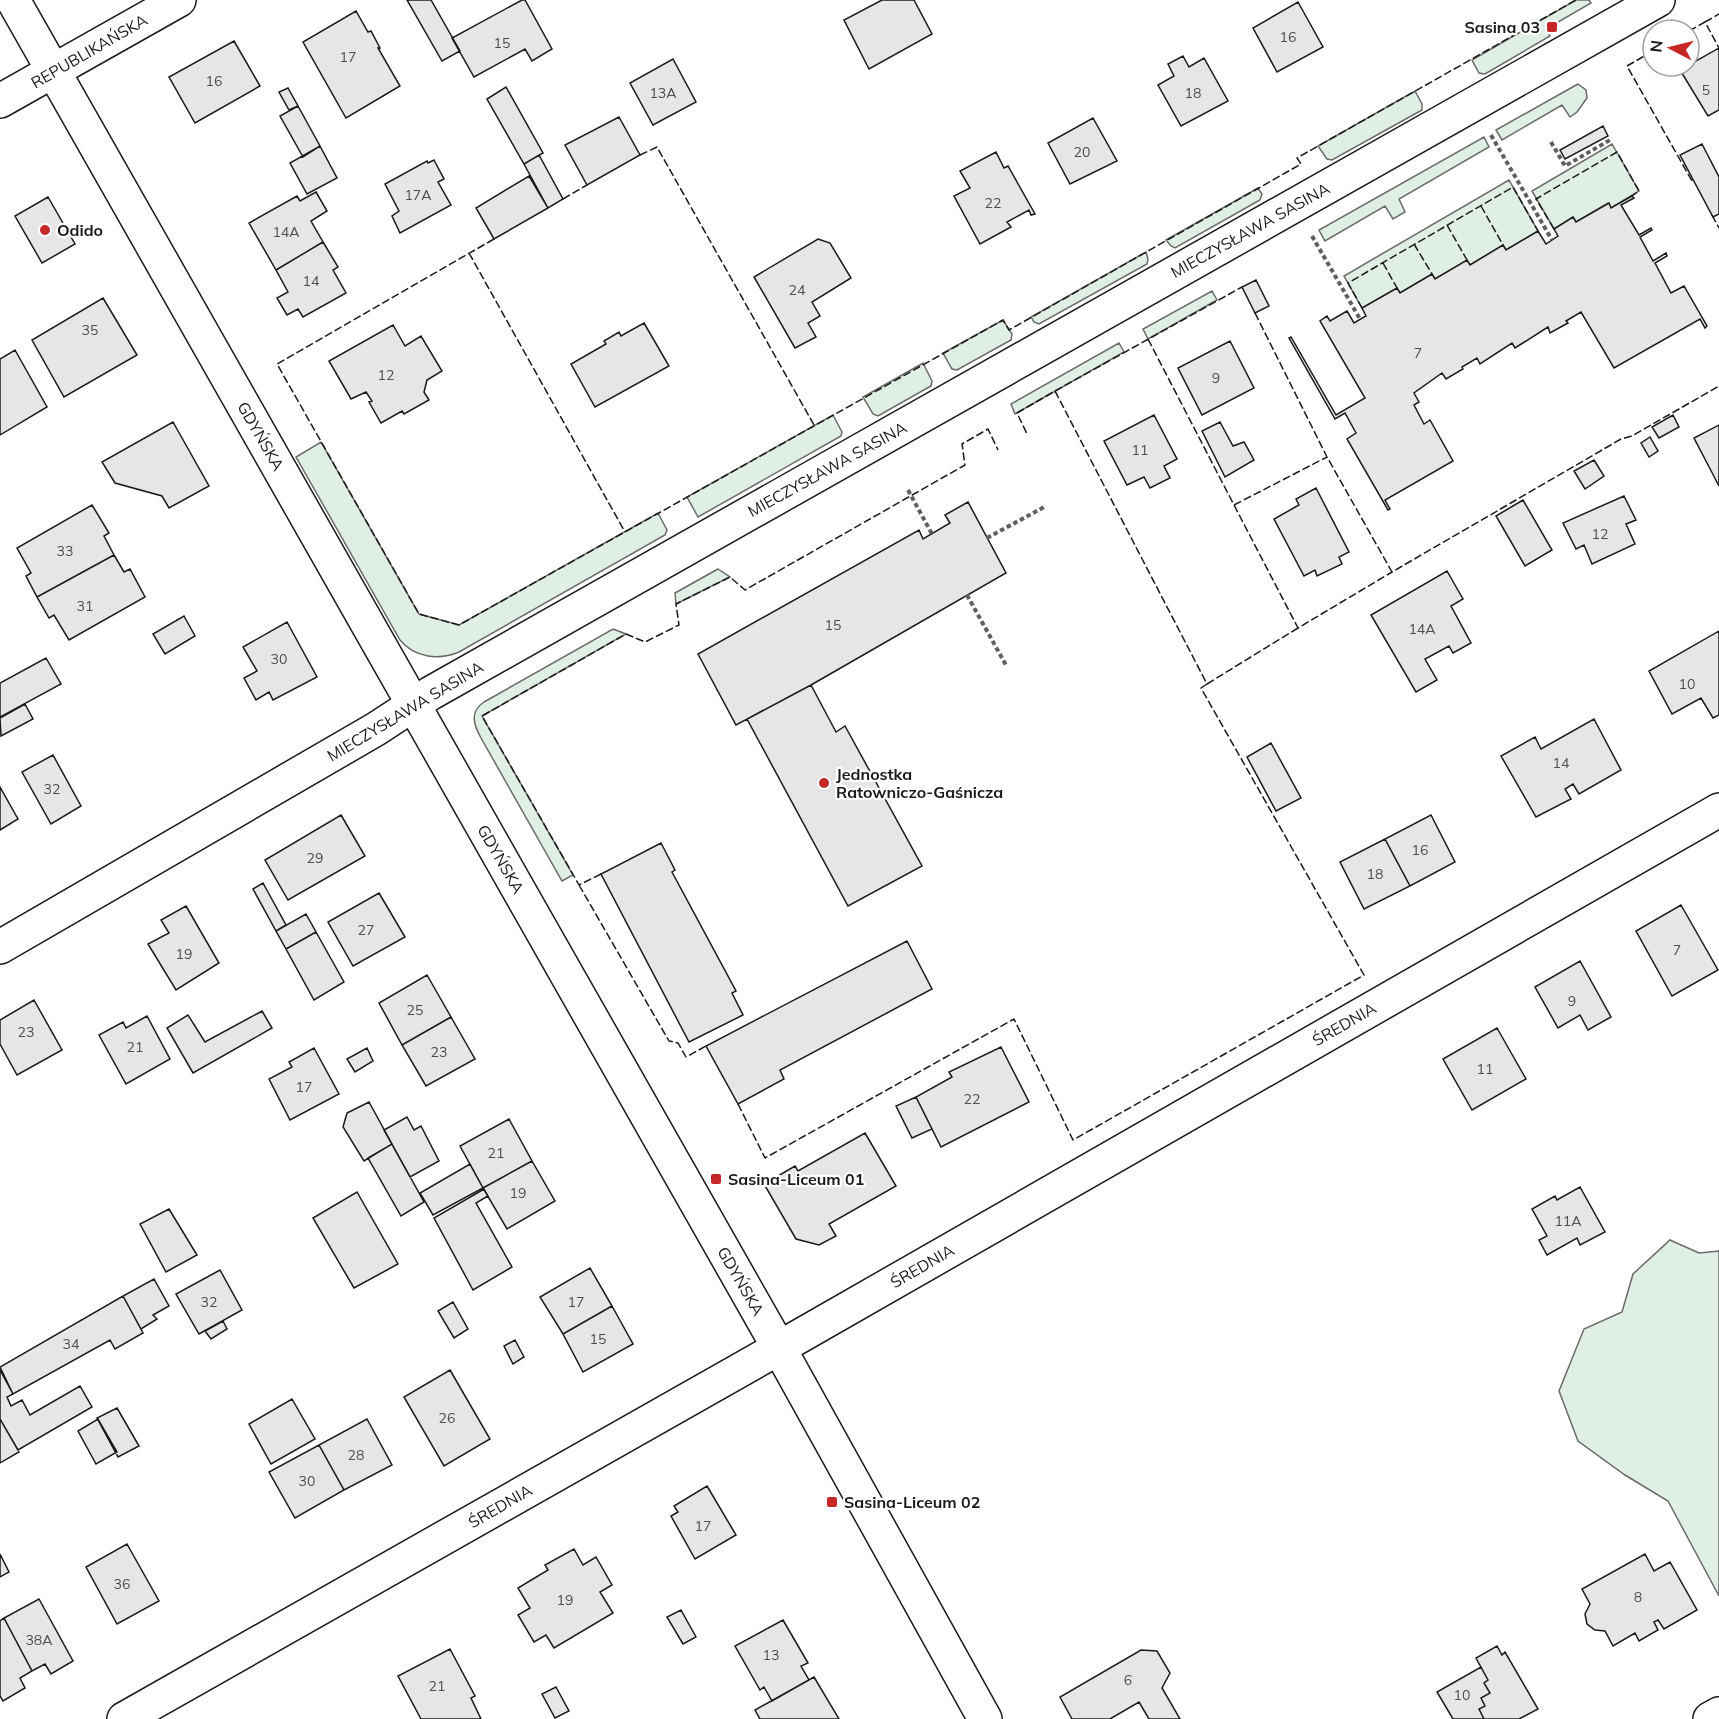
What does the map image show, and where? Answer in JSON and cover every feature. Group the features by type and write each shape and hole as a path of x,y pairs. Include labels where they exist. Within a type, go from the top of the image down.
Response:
{"street":[{"name":"GDYŃSKA","path":"14,0 779,1348 985,1719"},
{"name":"REPUBLIKAŃSKA","path":"0,101 178,0"},
{"name":"MIECZYSŁAWA SASINA","path":"0,947 376,729 413,703 1658,0"},
{"name":"ŚREDNIA","path":"124,1719 779,1348 1719,810"},
{"path":"1710,1719 1719,1714"}],"path":[{"path":"1487,129 1552,240"},
{"path":"1551,142 1565,166 1610,140"},
{"path":"1308,230 1360,319"},
{"path":"908,490 932,534"},
{"path":"987,538 1047,506"},
{"path":"967,595 1007,667"}],"green space":[{"path":"1576,0 1589,0 1591,3 1546,29 1550,36 1485,74 1479,73 1472,60"},
{"path":"1578,84 1586,90 1587,98 1577,112 1570,117 1562,105 1502,140 1496,130"},
{"path":"1415,91 1422,104 1422,110 1332,160 1327,159 1318,146"},
{"path":"1484,137 1489,147 1399,199 1405,212 1393,219 1385,206 1325,241 1319,230"},
{"path":"1612,144 1639,191 1611,208 1608,203 1576,222 1573,217 1554,229 1532,191"},
{"path":"1509,180 1538,231 1506,250 1503,245 1470,265 1467,261 1435,279 1432,274 1400,293 1397,288 1362,308 1344,276"},
{"path":"1258,188 1262,194 1260,200 1175,248 1166,240"},
{"path":"1146,252 1147,264 1039,324 1031,317"},
{"path":"1212,291 1217,300 1148,339 1143,329"},
{"path":"1003,320 1012,334 1011,340 957,370 952,369 943,353"},
{"path":"1119,343 1124,352 1015,414 1011,404"},
{"path":"923,363 932,381 931,386 878,416 873,414 863,397"},
{"path":"833,415 842,432 841,436 698,517 687,497"},
{"path":"321,442 419,614 459,625 658,513 667,530 665,535 459,652 435,657 419,654 400,640 296,457"},
{"path":"718,569 730,577 676,604 675,593"},
{"path":"613,629 626,634 482,716 573,875 562,881 481,738 475,724 475,714 484,702"},
{"path":"1670,1240 1699,1253 1719,1251 1719,1596 1668,1501 1625,1475 1578,1441 1559,1391 1584,1329 1622,1312 1633,1274"}],"building":[{"path":"407,0 431,0 460,51 442,61"},
{"path":"525,0 552,49 532,61 525,49 474,77 452,38"},
{"path":"882,0 914,0 932,34 869,69 844,20"},
{"path":"1298,2 1323,47 1277,72 1253,28"},
{"path":"356,11 368,32 371,31 400,86 346,118 303,42"},
{"path":"234,41 260,86 195,123 169,77"},
{"path":"1719,48 1719,110 1708,116 1685,78 1701,78 1701,58"},
{"path":"1183,56 1189,67 1204,58 1228,101 1181,126 1158,85 1174,76 1168,64"},
{"path":"673,59 696,102 653,125 630,83"},
{"path":"506,87 543,153 524,164 487,99"},
{"path":"288,88 298,106 289,110 279,92"},
{"path":"298,106 320,146 303,157 280,116"},
{"path":"619,117 640,155 587,185 565,145"},
{"path":"1093,118 1117,161 1070,184 1048,143"},
{"path":"1603,126 1608,136 1565,159 1560,150"},
{"path":"1702,144 1719,177 1719,214 1713,217 1680,155"},
{"path":"320,146 337,178 307,194 290,163"},
{"path":"996,152 1004,168 1008,166 1035,214 1031,215 1029,210 1007,222 1011,227 980,244 954,196 970,188 960,171"},
{"path":"539,155 563,199 548,208 524,164"},
{"path":"434,160 444,179 438,182 451,205 400,233 392,216 399,211 385,184 427,161 428,163"},
{"path":"529,176 548,208 494,239 476,208"},
{"path":"316,192 327,211 311,221 323,242 276,270 249,223 297,196 300,201"},
{"path":"1632,196 1634,198 1621,205 1639,235 1651,228 1652,230 1640,237 1653,261 1666,253 1667,256 1655,263 1671,293 1684,286 1707,326 1705,328 1700,319 1614,368 1581,312 1566,321 1568,323 1550,333 1548,327 1515,348 1512,343 1480,364 1477,358 1446,379 1442,373 1414,393 1419,402 1414,405 1424,424 1430,420 1453,461 1385,500 1390,509 1388,510 1347,439 1356,433 1345,413 1335,419 1289,338 1291,337 1336,415 1365,398 1320,321 1327,316 1330,321 1347,311 1354,323 1366,316 1362,308 1397,288 1400,293 1432,274 1435,279 1467,260 1470,265 1503,245 1506,250 1538,231 1546,244 1558,236 1554,229 1573,217 1576,222 1609,203 1611,208"},
{"name":"Odido","path":"48,197 75,244 42,263 15,216"},
{"path":"818,239 830,243 851,278 812,302 820,316 808,323 816,337 795,348 754,277"},
{"path":"323,242 338,267 333,270 346,293 303,317 298,309 287,315 277,298 288,292 276,270"},
{"path":"1256,280 1269,306 1255,313 1242,287"},
{"path":"103,298 137,355 64,397 32,340"},
{"path":"644,323 669,366 595,407 571,364 606,344 604,341 619,332 621,336"},
{"path":"393,325 405,346 421,336 442,371 427,380 424,392 429,400 404,414 402,411 381,423 366,392 351,399 329,361"},
{"path":"1230,341 1254,388 1202,415 1178,368"},
{"path":"15,350 47,407 0,435 0,359"},
{"path":"1154,415 1177,459 1164,466 1170,478 1150,488 1144,477 1127,485 1104,441"},
{"path":"1673,415 1679,427 1659,438 1652,427"},
{"path":"173,422 209,486 169,508 162,496 115,483 102,462"},
{"path":"1220,422 1233,446 1244,442 1254,460 1225,477 1202,431"},
{"path":"1719,425 1719,486 1694,438"},
{"path":"1650,437 1658,451 1649,457 1641,443"},
{"path":"1594,460 1604,476 1585,489 1574,471"},
{"path":"1316,488 1349,552 1339,557 1342,564 1317,576 1315,570 1304,576 1274,519 1299,505 1296,499"},
{"path":"1624,496 1636,520 1626,524 1635,544 1592,564 1584,545 1576,549 1563,523"},
{"path":"1523,500 1552,550 1525,566 1496,516"},
{"path":"968,502 1006,573 811,685 736,725 698,654 919,530 923,539 950,523 945,515"},
{"path":"92,505 109,533 104,536 114,555 37,597 26,576 31,573 17,548"},
{"path":"114,555 124,572 130,569 145,597 69,640 54,615 49,618 37,597"},
{"path":"1447,571 1463,599 1451,606 1471,643 1453,653 1449,646 1425,659 1437,680 1416,692 1371,615"},
{"path":"184,616 195,636 165,654 153,634"},
{"path":"287,622 317,677 273,700 269,692 256,700 244,678 257,671 243,647"},
{"path":"1719,631 1719,715 1713,718 1701,698 1672,714 1649,671"},
{"path":"46,658 61,684 0,717 0,683"},
{"path":"811,685 836,732 845,726 922,866 848,906 747,719"},
{"path":"25,704 33,719 1,736 0,718"},
{"path":"1594,719 1621,770 1579,794 1573,784 1565,789 1571,799 1536,817 1501,756 1535,737 1541,749"},
{"path":"1271,743 1301,798 1276,811 1247,757"},
{"path":"53,755 81,806 51,824 22,772"},
{"path":"0,787 18,819 0,830"},
{"path":"341,815 365,856 288,900 265,860"},
{"path":"1431,815 1455,862 1410,886 1385,839"},
{"path":"1385,839 1410,886 1364,909 1340,862"},
{"path":"661,843 675,870 672,872 736,991 732,993 743,1015 689,1042 601,874"},
{"path":"263,883 286,925 276,931 253,889"},
{"path":"379,893 405,937 353,966 328,922"},
{"path":"1681,905 1718,970 1672,996 1636,931"},
{"path":"186,906 219,963 176,990 148,944 169,933 161,920"},
{"path":"306,914 316,932 286,949 276,931"},
{"path":"316,932 344,982 314,1000 286,949"},
{"path":"907,941 932,989 780,1070 784,1079 738,1104 706,1046"},
{"path":"1580,961 1611,1017 1588,1030 1580,1015 1558,1028 1535,987"},
{"path":"427,975 451,1017 402,1045 379,1003"},
{"path":"34,1000 62,1050 17,1075 0,1044 0,1020"},
{"path":"262,1011 272,1028 193,1073 167,1028 188,1015 205,1042"},
{"path":"147,1016 170,1059 126,1084 99,1035 123,1022 126,1028"},
{"path":"451,1017 475,1059 426,1086 402,1045"},
{"path":"1497,1028 1526,1079 1472,1110 1443,1059"},
{"path":"1001,1047 1029,1102 941,1147 916,1097 952,1077 949,1072"},
{"path":"314,1048 339,1094 290,1120 269,1079 292,1067 289,1062"},
{"path":"367,1048 373,1061 355,1072 347,1059"},
{"path":"916,1097 932,1129 912,1138 896,1106"},
{"path":"369,1102 392,1144 364,1161 343,1127 347,1113"},
{"path":"407,1117 414,1130 421,1126 439,1161 410,1177 384,1130"},
{"path":"509,1119 532,1161 483,1188 460,1146"},
{"path":"865,1133 896,1186 829,1224 836,1236 819,1245 796,1239 764,1184 795,1166 798,1171"},
{"path":"392,1144 424,1202 401,1216 368,1158"},
{"path":"532,1161 555,1201 507,1229 483,1188"},
{"path":"470,1164 483,1188 433,1215 420,1193"},
{"path":"1580,1187 1605,1232 1580,1245 1577,1238 1547,1255 1539,1240 1547,1236 1532,1209 1555,1196 1557,1200"},
{"path":"484,1189 488,1196 476,1203 512,1267 473,1290 434,1218"},
{"path":"357,1192 398,1264 354,1288 313,1218"},
{"path":"169,1209 197,1255 166,1272 140,1224"},
{"path":"590,1268 612,1306 563,1334 540,1297"},
{"path":"220,1270 242,1310 199,1334 176,1294"},
{"path":"154,1279 169,1306 153,1315 157,1319 141,1329 123,1296"},
{"path":"123,1296 143,1333 115,1349 110,1340 13,1394 0,1367"},
{"path":"453,1302 468,1329 454,1338 438,1311"},
{"path":"612,1306 633,1344 583,1372 563,1334"},
{"path":"223,1321 227,1329 211,1339 205,1331"},
{"path":"515,1340 524,1357 513,1364 504,1346"},
{"path":"0,1370 13,1394 7,1397 11,1406 22,1400 30,1415 80,1386 92,1407 18,1450 0,1419"},
{"path":"450,1370 490,1439 444,1466 404,1397"},
{"path":"292,1399 315,1439 271,1464 249,1424"},
{"path":"117,1408 139,1446 118,1457 97,1418"},
{"path":"0,1419 19,1452 0,1463"},
{"path":"98,1419 117,1452 96,1464 78,1431"},
{"path":"367,1419 392,1465 344,1490 319,1445"},
{"path":"319,1445 344,1490 295,1518 269,1472"},
{"path":"707,1486 736,1535 695,1559 671,1516 678,1512 674,1506"},
{"path":"127,1544 159,1601 117,1624 86,1567"},
{"path":"574,1549 583,1565 596,1557 612,1585 600,1592 613,1613 554,1648 546,1635 534,1642 518,1615 530,1608 518,1588 548,1570 545,1565"},
{"path":"0,1554 9,1572 0,1577"},
{"path":"1645,1554 1654,1571 1670,1562 1697,1610 1664,1629 1658,1620 1654,1622 1658,1630 1639,1641 1635,1633 1613,1646 1605,1631 1595,1630 1587,1624 1585,1614 1590,1604 1582,1589"},
{"path":"39,1599 73,1661 51,1674 45,1664 32,1671 4,1618"},
{"path":"681,1610 696,1637 683,1644 667,1617"},
{"path":"4,1618 32,1671 20,1678 25,1688 3,1701 0,1696 0,1621"},
{"path":"783,1620 808,1663 801,1666 809,1680 772,1701 764,1687 760,1690 735,1646"},
{"path":"1497,1646 1502,1655 1505,1652 1538,1709 1519,1719 1484,1719 1479,1709 1485,1706 1481,1698 1490,1693 1484,1683 1488,1680 1476,1658"},
{"path":"450,1649 475,1696 471,1698 481,1719 421,1719 398,1676"},
{"path":"1141,1650 1157,1651 1170,1673 1162,1688 1180,1719 1149,1719 1139,1702 1110,1719 1072,1719 1060,1697"},
{"path":"1481,1667 1488,1680 1484,1683 1490,1693 1481,1698 1485,1706 1479,1709 1484,1719 1453,1719 1437,1692"},
{"path":"814,1677 839,1719 760,1719 755,1710"},
{"path":"556,1687 569,1711 555,1718 542,1694"}],"fence":[{"path":"494,239 277,364 419,614 459,625 1003,320 1009,330 1301,164 1297,158 1576,0"},
{"path":"1705,22 1719,14"},
{"path":"1701,24 1705,22 1719,48"},
{"path":"1641,58 1627,66 1692,181"},
{"path":"640,155 657,147 814,425"},
{"path":"1554,229 1536,199 1617,152 1639,191 1632,196"},
{"path":"563,199 587,185"},
{"path":"1362,308 1348,283 1513,187 1538,231"},
{"path":"1481,206 1503,245"},
{"path":"1712,215 1719,228"},
{"path":"1447,225 1467,260"},
{"path":"1414,244 1432,274"},
{"path":"469,253 625,532"},
{"path":"1383,263 1397,288"},
{"path":"1055,391 1242,287"},
{"path":"1255,313 1327,457 1392,572 1621,439 1632,436 1719,386"},
{"path":"1148,339 1234,505 1327,457"},
{"path":"738,1104 765,1158 1014,1019 1073,1140 1364,975 1201,688 1207,684 1055,391 1017,413 1027,434"},
{"path":"601,874 579,885 482,716 626,634 645,642 679,625 676,604 730,577 745,590 965,465 962,444 988,429 998,450"},
{"path":"1234,505 1298,628 1392,572"},
{"path":"1207,684 1298,628"},
{"path":"579,885 669,1041 678,1043 686,1057 706,1046"}],"place":[{"name":"Sasina 03","path":"1552,27"},
{"name":"Odido","path":"45,230"},
{"name":"Jednostka Ratowniczo-Gaśnicza","path":"824,783"},
{"name":"Sasina-Liceum 01","path":"716,1179"},
{"name":"Sasina-Liceum 02","path":"832,1502"}]}
